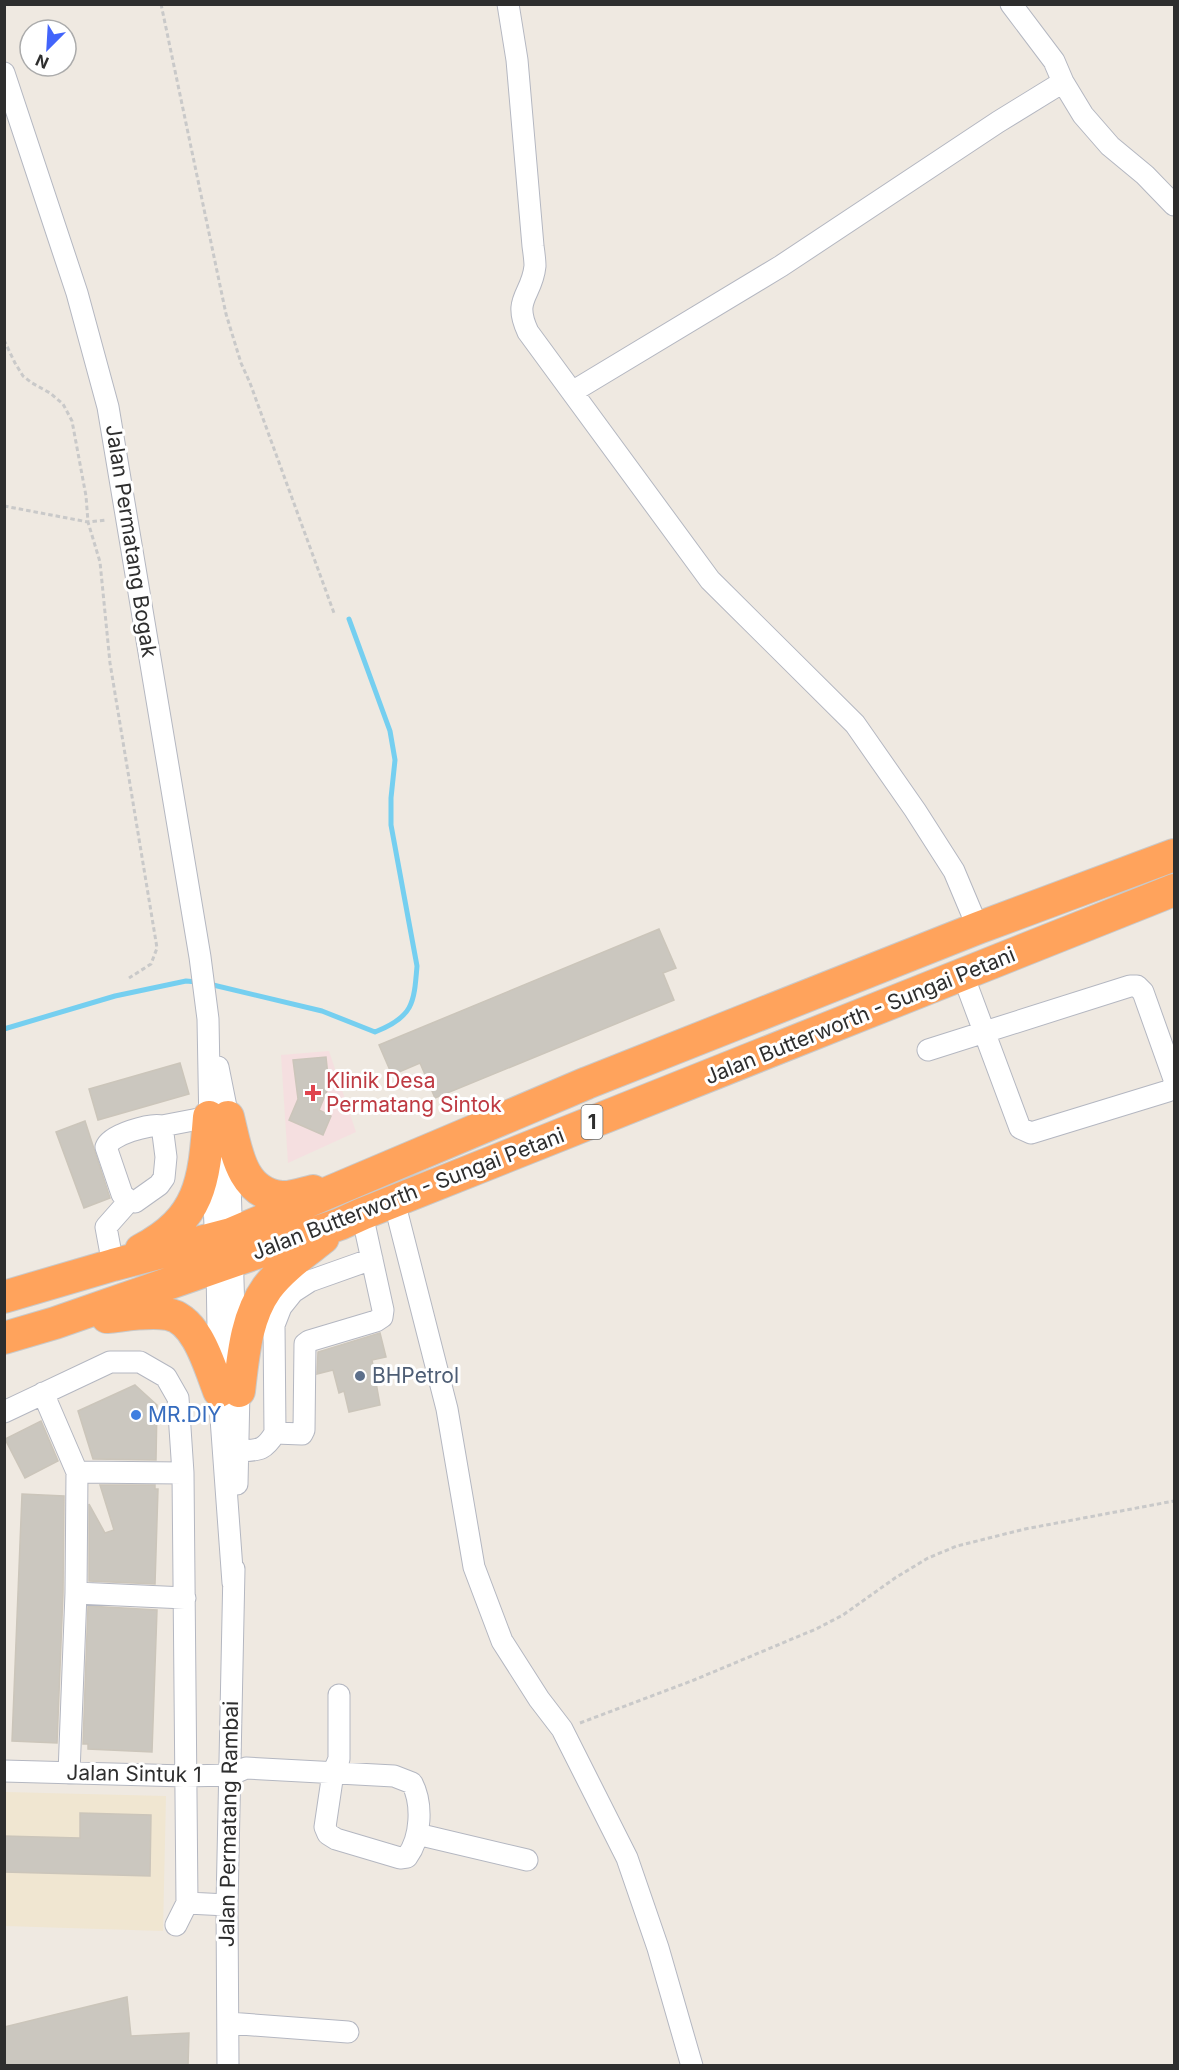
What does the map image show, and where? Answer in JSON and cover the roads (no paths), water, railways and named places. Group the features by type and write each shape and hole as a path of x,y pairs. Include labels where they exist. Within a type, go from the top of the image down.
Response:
{"highway":[{"name":"Jalan Butterworth - Sungai Petani","path":"4,1338 55,1323 224,1250 351,1184 975,919 1174,855"},
{"name":"Jalan Butterworth - Sungai Petani","path":"4,1297 113,1265 224,1250 351,1219 967,986 1174,890"},
{"path":"219,1117 241,1168 251,1183 265,1192 281,1197 351,1184"},
{"path":"113,1265 160,1240 179,1222 197,1197 219,1117"},
{"path":"229,1391 245,1347 253,1315 267,1288 290,1264 351,1219"},
{"path":"55,1323 145,1313 170,1314 185,1324 199,1340 229,1391"}],"street":[{"path":"508,4 518,60 535,267 522,301 522,319 528,332 710,580 855,724 954,871 975,919"},
{"path":"1011,4 1054,61 1063,82 1083,115 1110,146 1145,175 1174,205"},
{"name":"Jalan Permatang Bogak","path":"4,74 80,304 108,406 202,970 219,1117 224,1250"},
{"path":"572,392 781,266 1063,82"},
{"path":"928,1050 983,1026 1137,986 1143,992 1174,1079 1174,1086 1168,1091 1042,1130 1025,1132 1020,1128 983,1026 967,986"},
{"path":"162,1126 166,1157 164,1178 159,1185 135,1202 129,1201 122,1194 106,1147 108,1141 150,1126 219,1117"},
{"path":"113,1265 106,1227 129,1201"},
{"path":"394,1201 447,1409 474,1567 502,1641 562,1730 627,1858 658,1948 692,2066"},
{"path":"274,1433 297,1435 302,1434 304,1430 305,1344 382,1317 383,1310 372,1259 351,1219"},
{"name":"Jalan Permatang Rambai","path":"224,1250 235,1346 229,1391 233,1583"},
{"path":"239,1451 258,1450 267,1446 274,1433 274,1325 281,1307 293,1292 310,1281 372,1259"},
{"path":"4,1412 110,1362 140,1362 166,1377 178,1398 183,1473 184,1776 187,1903 176,1925"},
{"name":"Jalan Permatang Rambai","path":"228,2066 227,1905 233,1583 239,1451 229,1391"},
{"path":"43,1393 77,1472 76,1593 69,1773"},
{"path":"77,1472 183,1473"},
{"path":"76,1593 185,1598"},
{"name":"Jalan Sintuk 1","path":"4,1771 184,1776 230,1775 246,1768 333,1773 394,1776 412,1784 419,1803 417,1834 411,1851 406,1857 400,1858 336,1839 328,1834 325,1827 333,1773 339,1759 339,1695"},
{"path":"417,1834 527,1860"},
{"path":"187,1903 227,1905"},
{"path":"228,2023 348,2032"}],"waterway":[{"path":"209,984 322,1011 375,1032 397,1021 409,1008 415,990 417,966 391,825 395,760 390,731 349,619"},
{"path":"4,1029 115,996 186,981 197,982"}],"place":[{"name":"Klinik Desa Permatang Sintok","path":"313,1093"},
{"name":"BHPetrol","path":"360,1376"},
{"name":"MR.DIY","path":"136,1415"}]}
